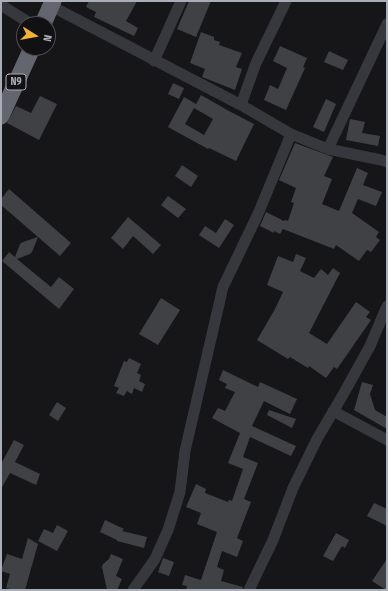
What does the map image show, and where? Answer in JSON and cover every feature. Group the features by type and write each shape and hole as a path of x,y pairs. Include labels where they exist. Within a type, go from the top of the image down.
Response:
{"highway":[{"path":"47,16 52,4"},
{"name":"N9","path":"1,116 28,56"}],"street":[{"path":"154,61 181,1"},
{"path":"241,105 256,63 286,1"},
{"path":"52,4 154,61 241,105 291,134 328,149 387,162"},
{"path":"1,5 18,16"},
{"path":"328,149 387,24"},
{"path":"133,590 155,559 168,530 180,492 185,451 222,287 258,214 291,134"},
{"path":"249,590 273,540 293,488 317,439 370,346 387,306"},
{"path":"333,411 387,440"}],"building":[{"path":"89,1 137,1 126,21 138,28 134,36 94,17 96,12 86,7"},
{"path":"189,1 211,1 196,37 177,29"},
{"path":"201,32 214,37 214,40 220,42 219,45 242,53 236,67 242,69 235,90 202,77 205,69 190,63"},
{"path":"280,46 307,58 303,67 305,68 286,110 264,100 270,85 278,89 287,68 273,61"},
{"path":"329,51 348,60 343,70 324,62"},
{"path":"173,83 184,88 179,99 168,94"},
{"path":"201,95 254,124 236,161 209,148 208,149 168,127 184,97 196,104","holes":["194,108 213,119 204,135 185,124"]},
{"path":"40,96 57,104 39,140 7,123 16,106 31,113"},
{"path":"326,99 336,104 324,132 313,127"},
{"path":"350,119 365,122 362,133 380,136 378,146 346,140"},
{"path":"295,143 333,157 324,176 332,179 322,204 339,211 357,168 368,173 363,185 382,192 376,206 358,199 352,213 379,232 376,237 380,240 371,252 367,250 359,261 336,245 334,249 283,229 280,234 274,231 274,233 260,226 266,212 284,221 288,221 294,203 291,202 296,188 279,180"},
{"path":"182,165 198,176 191,187 175,176"},
{"path":"9,189 71,243 60,256 1,205 1,199"},
{"path":"168,196 186,209 178,218 161,205"},
{"path":"128,217 161,245 153,254 133,236 123,249 111,238"},
{"path":"225,219 234,225 219,248 199,235 205,226 216,233"},
{"path":"38,237 32,252 17,259 51,287 59,277 74,289 59,309 2,261 9,252 15,257 20,244 23,242"},
{"path":"296,254 306,258 300,271 314,278 321,269 328,275 333,268 340,273 309,333 327,344 356,302 370,312 366,317 371,320 337,369 334,367 326,378 309,366 308,368 290,357 288,359 257,340 283,292 267,285 278,256 293,262"},
{"path":"161,298 180,310 158,345 139,334"},
{"path":"129,358 141,364 137,373 141,375 139,381 145,384 142,392 134,388 132,394 127,391 124,396 116,393 119,388 114,386 124,361 127,362"},
{"path":"223,370 258,387 260,382 297,399 290,414 264,401 252,426 296,446 291,456 250,437 243,457 258,463 244,499 251,502 237,538 243,541 237,557 222,551 217,567 224,570 221,581 243,587 242,590 186,590 187,586 182,585 185,575 201,580 217,532 197,524 201,513 186,507 196,484 206,489 205,493 228,502 229,500 232,501 243,469 228,463 240,433 212,418 218,408 225,411 235,392 225,388 227,384 219,380"},
{"path":"362,382 373,385 370,394 375,410 387,417 387,429 354,410"},
{"path":"57,402 66,408 58,421 49,415"},
{"path":"269,410 296,419 292,428 267,415"},
{"path":"14,440 24,445 15,462 40,474 36,485 10,473 1,489 1,464"},
{"path":"374,503 387,509 387,526 367,516"},
{"path":"105,520 124,529 122,531 147,537 144,548 117,541 100,532"},
{"path":"57,525 68,531 57,551 38,541 44,529 53,533"},
{"path":"336,533 349,540 345,548 342,546 333,561 323,556"},
{"path":"28,538 38,544 25,590 6,588 10,574 1,570 7,554 22,559"},
{"path":"111,554 123,559 116,576 122,579 117,590 107,590 102,567 103,564 109,559"},
{"path":"163,558 174,562 169,576 158,572"},
{"path":"387,559 387,590 386,590 372,581"}]}
